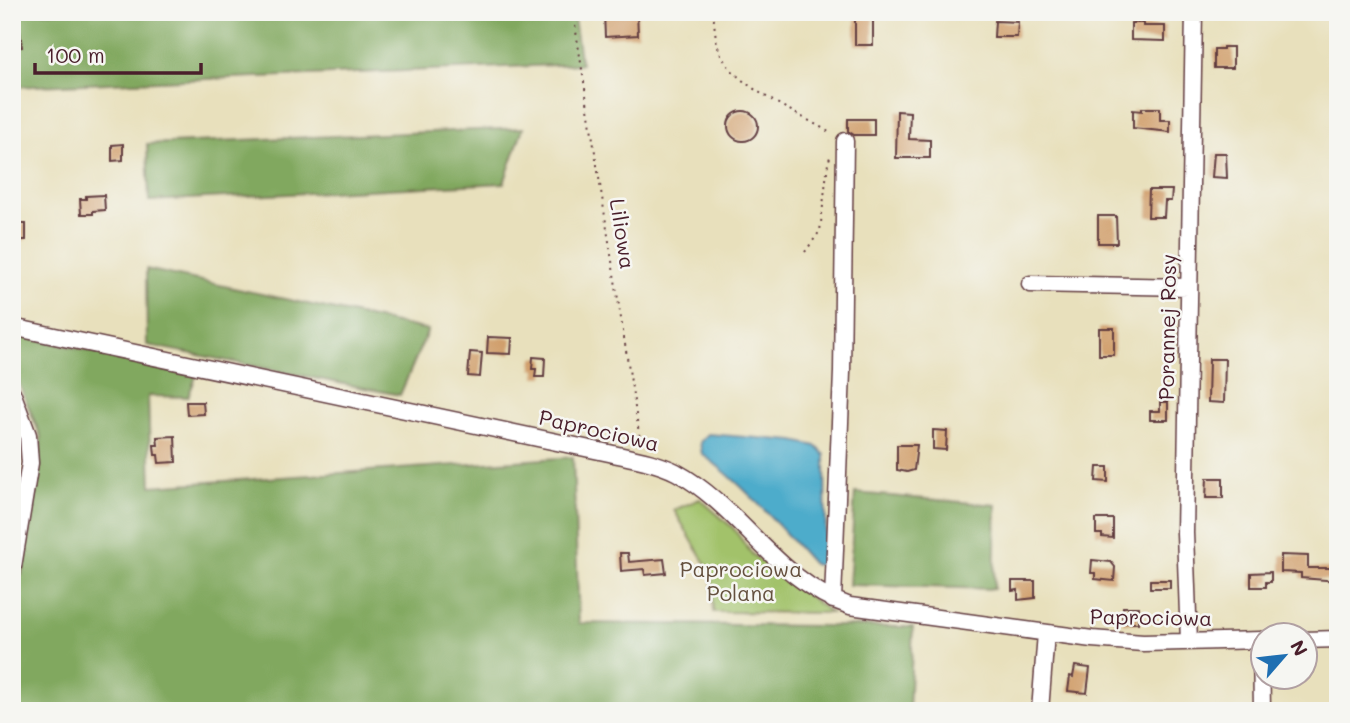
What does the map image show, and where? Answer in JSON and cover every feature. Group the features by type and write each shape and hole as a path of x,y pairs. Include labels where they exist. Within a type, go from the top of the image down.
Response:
{"street":[{"name":"Porannej Rosy","path":"1189,642 1185,533 1195,12"},
{"path":"833,600 842,372 842,139"},
{"path":"1030,284 1189,287"},
{"name":"Paprociowa","path":"12,327 643,461 675,471 706,492 792,574 818,593 867,610 1143,643 1248,640"},
{"path":"12,392 28,435 30,463 16,526 12,573"},
{"path":"1040,711 1046,633"},
{"path":"1318,640 1338,639"},
{"path":"1262,692 1262,711"}],"path":[{"name":"Liliowa","path":"573,12 643,461"},
{"path":"713,12 716,38 723,59 736,74 774,101 842,139 828,163 820,231 805,252"}],"green space":[{"path":"12,12 573,12 581,64 12,87"},
{"path":"523,128 504,183 149,201 147,144"},
{"path":"146,269 428,330 400,395 147,345"},
{"path":"12,334 197,374 188,397 148,396 151,486 573,457 579,623 913,627 909,711 12,711 12,581 22,575 37,484 41,437 12,367"},
{"path":"855,493 996,505 994,589 849,585"},
{"name":"Paprociowa Polana","path":"700,499 733,528 752,554 831,613 713,612 712,575 674,510"}],"water":[{"path":"708,434 794,441 816,446 825,455 826,559 823,566 813,564 747,492 702,454 700,442"}],"building":[{"path":"604,12 637,12 638,35 605,37"},
{"path":"12,14 18,14 22,47 12,48"},
{"path":"855,18 873,18 873,45 855,45"},
{"path":"995,21 1018,22 1017,37 994,37"},
{"path":"1131,23 1165,26 1165,41 1131,40"},
{"path":"1233,47 1233,68 1214,68 1214,49"},
{"path":"1142,108 1160,108 1160,120 1170,120 1170,132 1133,128 1133,110 1142,111"},
{"path":"743,111 754,115 758,126 754,137 743,141 732,137 728,126 732,115"},
{"path":"897,111 910,112 909,139 930,140 930,158 896,158"},
{"path":"848,119 874,119 874,135 854,135 848,131"},
{"path":"123,144 123,160 112,161 112,145"},
{"path":"1214,153 1226,153 1227,178 1212,177"},
{"path":"1149,190 1172,190 1171,201 1165,201 1164,217 1148,217"},
{"path":"104,195 105,210 81,214 80,199"},
{"path":"1098,216 1116,216 1117,243 1098,243"},
{"path":"12,224 26,224 26,240 12,240"},
{"path":"1099,328 1114,328 1114,355 1099,355"},
{"path":"488,337 512,338 511,354 487,353"},
{"path":"470,352 482,353 480,377 468,376"},
{"path":"533,357 545,358 544,377 535,377 536,369 532,369"},
{"path":"1209,359 1225,359 1224,403 1208,402"},
{"path":"186,402 203,402 204,414 187,415"},
{"path":"1160,402 1168,402 1168,420 1150,420 1150,411 1160,411"},
{"path":"933,430 947,431 946,450 933,449"},
{"path":"175,436 176,462 159,463 154,445 158,445 157,437"},
{"path":"897,445 917,445 914,470 897,470"},
{"path":"1097,467 1108,467 1108,482 1096,481"},
{"path":"1207,478 1223,478 1223,498 1206,498"},
{"path":"1096,519 1113,519 1113,538 1096,534"},
{"path":"620,553 628,553 629,562 664,559 666,573 645,575 644,569 621,571"},
{"path":"1281,555 1308,556 1308,568 1333,568 1333,572 1338,572 1338,581 1301,578 1301,573 1281,572"},
{"path":"1092,560 1111,562 1115,567 1114,581 1095,579 1095,573 1091,573"},
{"path":"1271,572 1271,582 1266,582 1266,587 1251,587 1251,573"},
{"path":"1150,580 1170,580 1170,588 1150,588"},
{"path":"1012,581 1035,581 1035,598 1018,600 1018,590 1012,591"},
{"path":"1123,607 1138,607 1138,623 1122,623"},
{"path":"1075,666 1090,668 1087,693 1068,691 1070,676 1073,677"}]}
